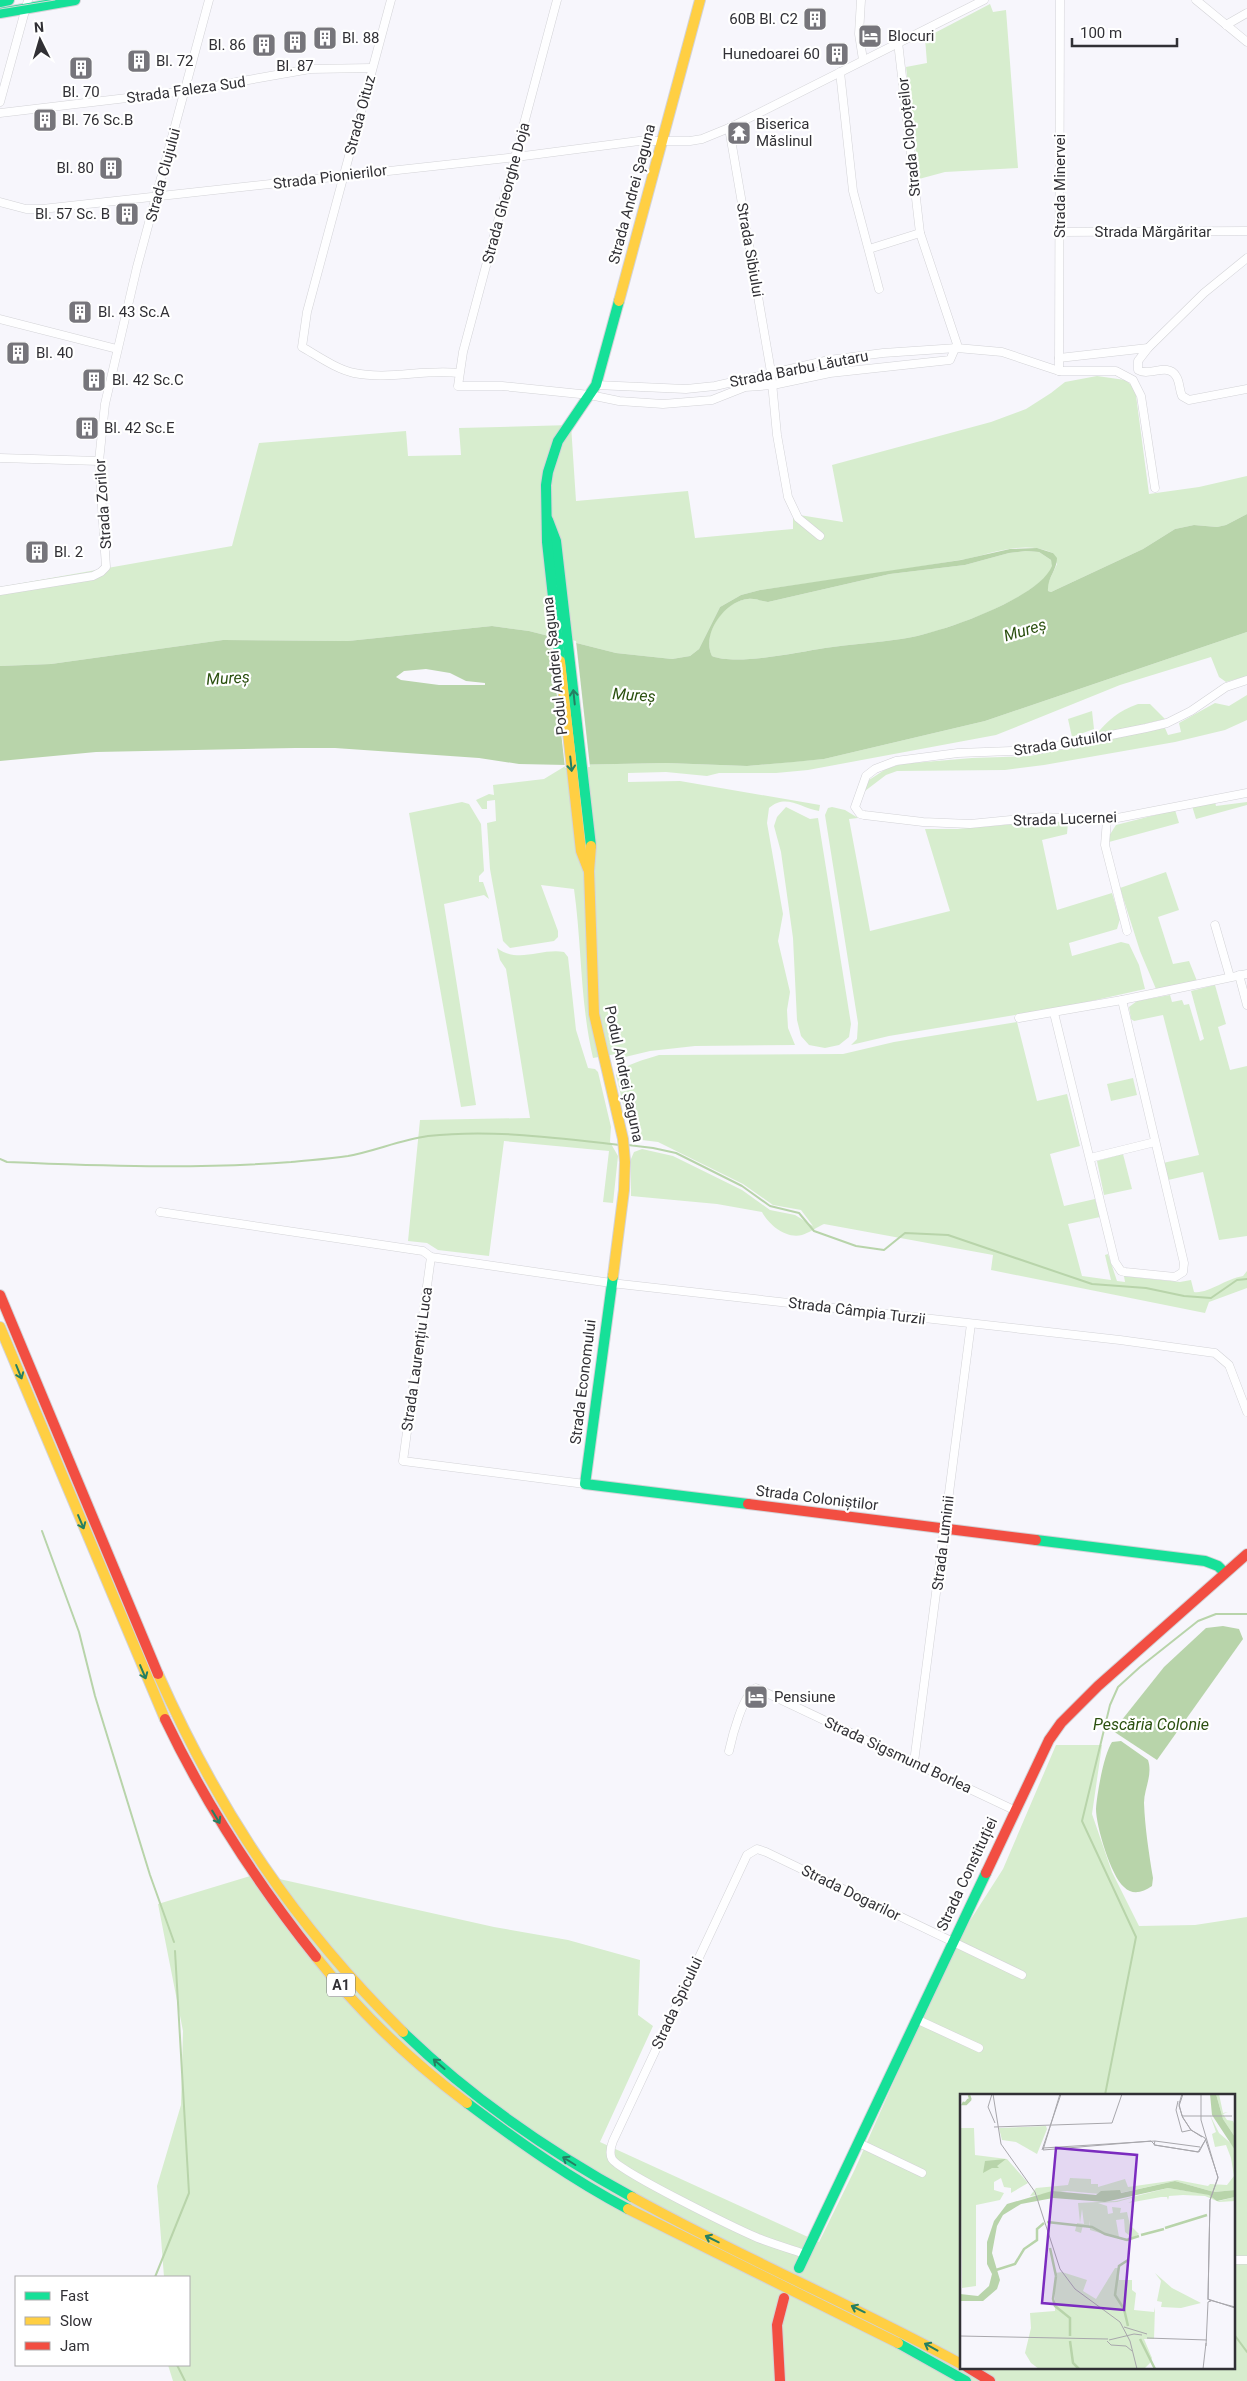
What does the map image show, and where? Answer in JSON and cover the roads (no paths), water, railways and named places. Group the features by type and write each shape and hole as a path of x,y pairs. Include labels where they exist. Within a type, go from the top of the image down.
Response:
{"main road":[{"path":"0,2 9,0"},
{"path":"0,13 27,4 75,0"},
{"name":"Strada Andrei Șaguna","path":"590,395 596,385 700,0"},
{"name":"Podul Andrei Șaguna","path":"590,395 563,432 554,450 546,485 548,520 589,871 594,1014 624,1144 624,1190 611,1283"},
{"name":"Strada Economului","path":"585,1484 611,1283"},
{"name":"A1","path":"0,1296 147,1650 195,1754 227,1812 263,1868 304,1923 353,1981 408,2037 467,2089 572,2163 674,2220 881,2320 960,2363"},
{"name":"A1","path":"0,1327 142,1669 184,1760 218,1820 257,1881 294,1930 343,1988 400,2046 451,2091 503,2131 566,2174 653,2223 896,2341 966,2381"},
{"name":"Strada Coloniștilor","path":"585,1484 1205,1561 1218,1566 1225,1573"},
{"name":"Strada Constituției","path":"798,2268 1045,1748 1061,1723 1098,1686 1225,1573 1246,1558"},
{"path":"780,2381 776,2325 784,2298"},
{"path":"969,2368 990,2381"}],"street":[{"name":"Strada Clujului","path":"117,349 137,267 158,197 209,0"},
{"name":"Strada Oituz","path":"391,0 307,312 302,347 353,373 369,375 427,372 459,373"},
{"name":"Strada Gheorghe Doja","path":"556,0 459,373 458,386 502,386 590,395"},
{"path":"862,0 859,34 863,60"},
{"name":"Strada Pionierilor","path":"0,202 33,210 344,174 516,157 639,141 696,140 729,128 984,0"},
{"name":"Strada Minervei","path":"1058,371 1060,0"},
{"path":"1196,0 1247,42"},
{"path":"0,102 27,4"},
{"path":"1226,24 1247,13"},
{"name":"Strada Clopoțeilor","path":"898,42 920,233 956,337 957,348"},
{"name":"Strada Faleza Sud","path":"0,113 186,91 310,69 372,68"},
{"path":"840,72 853,191 879,289"},
{"name":"Strada Sibiului","path":"729,128 771,372 777,435 788,497 798,518 820,536"},
{"name":"Strada Mărgăritar","path":"1060,232 1247,231"},
{"path":"869,249 920,233"},
{"path":"1247,258 1204,293 1138,361 1138,370 1144,373 1165,370 1173,372 1177,377 1182,396 1188,400 1247,389"},
{"path":"0,319 117,349"},
{"path":"1059,358 1151,346"},
{"path":"590,395 619,401 663,404 712,400 745,387 773,385 830,373 950,360 957,348"},
{"name":"Strada Barbu Lăutaru","path":"596,385 686,388 715,386 829,360 883,353 957,348 1002,352 1058,371 1116,371 1137,384 1145,412 1155,488"},
{"name":"Strada Zorilor","path":"0,591 93,576 104,570 107,560 99,461 105,404 117,349"},
{"path":"0,458 99,461"},
{"name":"Strada Gutuilor","path":"855,807 866,776 870,772 896,761 958,753 1036,750 1146,728 1167,723 1191,711 1226,686 1247,680"},
{"name":"Strada Lucernei","path":"855,807 860,814 864,815 923,822 970,824 1042,817 1107,820 1247,793"},
{"path":"1107,820 1105,845 1127,931"},
{"path":"1215,925 1230,977"},
{"path":"1019,1018 1122,1000 1243,974 1247,1005"},
{"path":"1054,1013 1117,1267 1125,1272 1175,1277 1183,1272 1184,1263 1122,1000"},
{"path":"1090,1158 1155,1142"},
{"name":"Strada Câmpia Turzii","path":"160,1212 423,1251 431,1257 611,1283 1215,1353 1229,1365 1247,1412"},
{"name":"Strada Laurențiu Luca","path":"403,1461 431,1257"},
{"name":"Strada Luminii","path":"914,1762 971,1324"},
{"name":"Strada Coloniștilor","path":"403,1461 585,1484"},
{"name":"Strada Sigsmund Borlea","path":"728,1751 740,1716 754,1689 762,1690 1014,1810"},
{"name":"Strada Dogarilor","path":"749,1852 757,1849 766,1852 1022,1975"},
{"name":"Strada Spicului","path":"749,1852 613,2140 611,2156 617,2165 659,2189 759,2238 805,2254"},
{"path":"916,2019 979,2048"},
{"path":"859,2143 922,2173"},
{"path":"1234,2260 1247,2260"}],"water":[{"name":"Mureș","path":"1247,514 1247,632 985,721 824,759 747,766 666,763 567,765 519,764 479,758 335,748 295,748 96,752 0,761 0,666 51,664 223,640 348,641 492,626 529,631 616,653 672,659 690,656 699,649 720,607 741,595 760,590 961,560 1010,549 1037,548 1053,553 1057,558 1048,586 1048,591 1051,592 1143,549 1175,529 1194,525 1217,527 1226,525","holes":["1039,552 1051,560 1052,566 1043,578 1028,591 1007,603 937,631 901,639 751,659 736,660 712,656 709,647 712,629 717,620 739,601 755,599 768,602 890,574 965,565 1009,553","426,669 450,673 466,681 485,683 485,685 439,685 401,680 396,677 404,671"]},
{"name":"Pescăria Colonie","path":"1223,1626 1239,1629 1243,1639 1157,1760 1113,1731 1164,1667 1206,1628"},
{"path":"1121,1741 1148,1760 1149,1766 1144,1803 1153,1878 1152,1886 1138,1892 1127,1890 1114,1873 1101,1838 1096,1809 1106,1755 1112,1742"}],"waterway":[{"path":"0,1159 7,1162 113,1166 256,1164 341,1157 428,1136 476,1133 525,1135 621,1145"},
{"path":"628,1145 676,1153 742,1186 770,1206 799,1213 814,1231 856,1246 884,1250 905,1233 948,1235 1092,1284 1146,1288 1184,1296 1211,1298 1237,1280 1247,1279"},
{"path":"42,1531 79,1632 95,1696 150,1875 174,1942"},
{"path":"1105,2094 1136,1937 1082,1821 1110,1705 1118,1687 1198,1621 1216,1614 1247,1614"},
{"path":"155,2276 189,2193 175,1951"},
{"path":"1234,2334 1247,2352"},
{"path":"178,2366 185,2381"}],"tram line":[{"path":"0,9 55,0"}],"place":[{"name":"60B Bl. C2","path":"815,19"},
{"name":"Blocuri","path":"870,36"},
{"name":"Bl. 88","path":"325,38"},
{"name":"Bl. 87","path":"295,42"},
{"name":"Bl. 86","path":"264,45"},
{"name":"Hunedoarei 60","path":"837,54"},
{"name":"Bl. 72","path":"139,61"},
{"name":"Bl. 70","path":"81,68"},
{"name":"Bl. 76 Sc.B","path":"45,120"},
{"name":"Biserica Măslinul","path":"739,133"},
{"name":"Bl. 80","path":"111,168"},
{"name":"Bl. 57 Sc. B","path":"127,214"},
{"name":"Bl. 43 Sc.A","path":"80,312"},
{"name":"Bl. 40","path":"18,353"},
{"name":"Bl. 42 Sc.C","path":"94,380"},
{"name":"Bl. 42 Sc.E","path":"87,428"},
{"name":"Bl. 2","path":"37,552"},
{"name":"Pensiune","path":"756,1697"}]}
